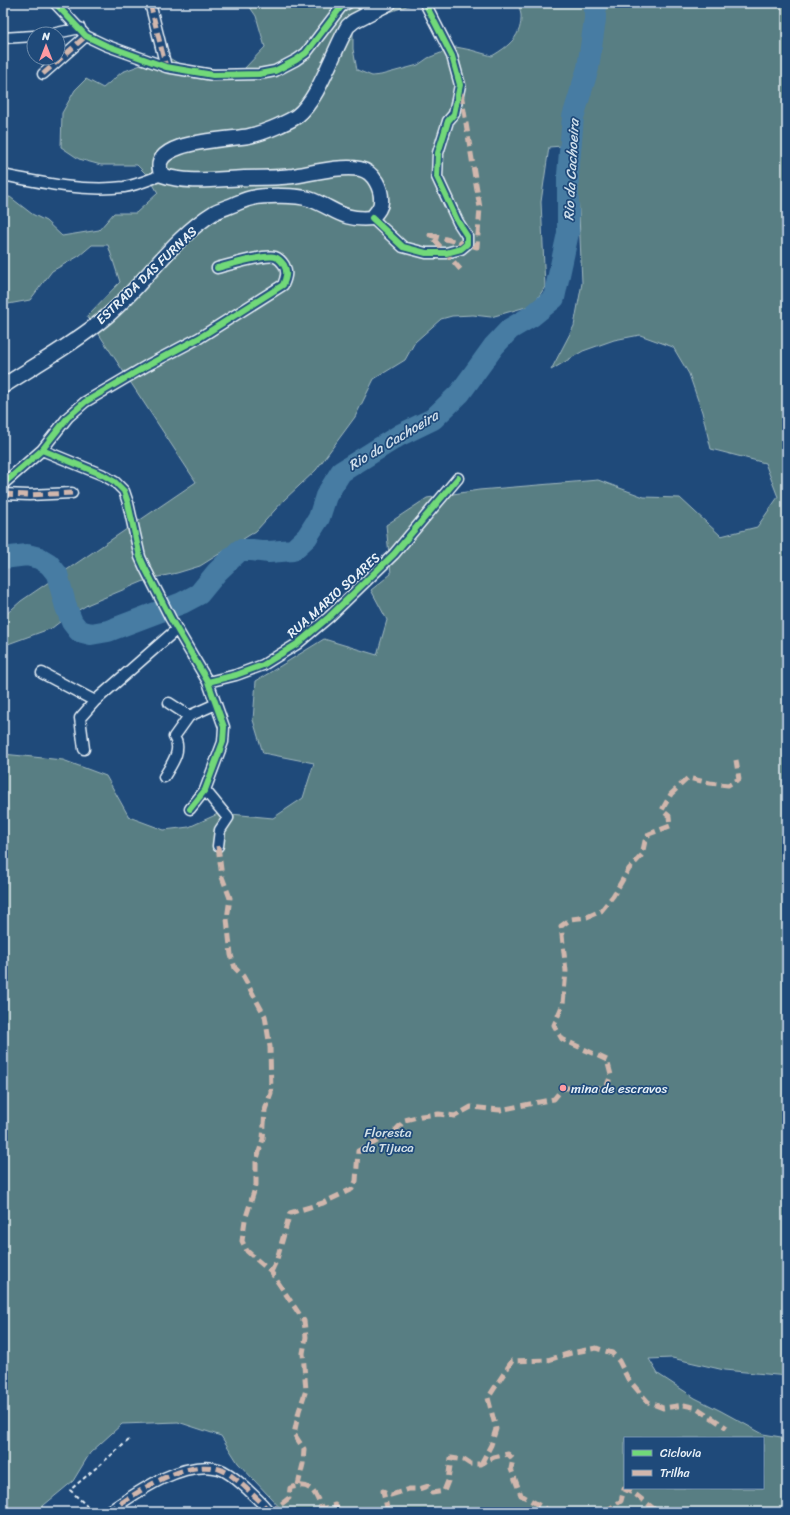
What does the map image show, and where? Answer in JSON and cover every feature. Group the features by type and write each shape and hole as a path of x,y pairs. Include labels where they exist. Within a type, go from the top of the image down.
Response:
{"main road":[{"path":"372,218 377,212 381,203 380,187 372,176 361,169 347,168 288,177 189,180 170,178 162,175 159,164 162,157 173,148 250,136 278,126 297,116 316,90 348,26 354,21 385,4"},
{"name":"ESTRADA DAS FURNAS","path":"3,386 84,334 106,317 135,290 171,247 191,229 216,211 252,198 301,197 343,216 359,219 372,218"}],"street":[{"path":"55,3 83,32 105,45 166,67 213,75 259,74 275,71 296,60 306,53 341,7 348,3"},
{"path":"150,3 166,67"},
{"path":"361,3 385,4"},
{"path":"372,218 403,247 426,253 446,253 460,249 467,244 467,236 458,222 437,178 438,153 448,121 454,114 460,85 452,56 425,3"},
{"path":"66,33 83,32"},
{"path":"43,74 83,32"},
{"path":"3,38 26,37"},
{"path":"3,175 46,183 95,188 125,187 162,175"},
{"path":"3,484 42,450 68,417 85,402 148,365 199,338 283,285 287,270 283,262 275,257 267,256 217,268"},
{"path":"42,450 103,475 115,482 124,491 128,502 140,557 153,586 208,682 224,727 223,742 205,790 190,809"},
{"name":"RUA MARIO SOARES","path":"208,682 236,675 263,665 297,644 329,617 401,546 458,478"},
{"path":"3,494 29,495 72,493"},
{"path":"84,748 80,718 95,701 177,629"},
{"path":"42,673 95,701"},
{"path":"169,703 189,716"},
{"path":"164,776 176,757 177,742 174,737 189,716 216,704"},
{"path":"205,790 228,818 220,830 218,846"},
{"path":"108,1512 146,1487 168,1476 187,1470 206,1468 214,1468 226,1472 256,1497 269,1512"}],"path":[{"path":"93,1512 70,1490 129,1440"}],"green space":[{"name":"Floresta da Tijuca","path":"247,3 415,3 370,19 353,31 353,49 357,70 372,76 418,65 428,58 456,47 492,56 509,44 517,35 521,22 521,15 517,3 787,3 787,1376 724,1370 672,1358 649,1359 658,1374 695,1398 763,1434 787,1438 787,1512 284,1512 238,1463 221,1436 178,1422 122,1424 90,1453 73,1481 38,1510 3,1510 3,754 63,760 106,776 129,817 164,830 189,827 220,813 273,818 303,798 314,763 263,753 253,720 256,681 324,639 377,655 387,620 371,590 391,574 386,525 427,498 479,490 598,480 644,497 680,498 721,536 757,527 778,497 765,463 711,449 702,412 689,374 673,347 640,335 614,340 583,351 551,370 574,326 582,283 576,145 549,147 541,202 545,287 533,305 491,317 473,315 452,316 441,319 415,342 405,360 374,379 355,417 316,470 284,500 256,531 200,566 149,579 89,604 65,618 52,628 8,644 3,648 3,617 21,601 196,482 87,316 120,282 108,245 92,245 79,256 52,271 30,300 3,305 3,198 10,197 32,214 46,221 62,236 99,230 114,213 136,213 158,193 149,177 137,165 101,165 79,159 61,147 62,113 75,90 86,79 103,88 122,72 149,62 171,59 186,68 243,70 265,47 256,16"}],"waterway":[{"name":"Rio da Cachoeira","path":"3,558 27,555 39,558 49,564 57,574 66,607 72,622 79,631 91,634 108,631 182,603 199,594 217,572 240,550 269,552 293,550 307,537 319,518 326,496 341,472 400,435 433,419 460,393 494,346 510,329 532,316 554,298 568,233 568,175 573,117 588,68 595,19 595,3"}],"marked path":[{"path":"150,3 166,67"},
{"path":"43,74 86,36"},
{"path":"461,93 480,208 477,247 430,235 461,270"},
{"path":"3,494 29,495 72,493"},
{"path":"271,1272 277,1259 290,1213 323,1203 352,1189 356,1181 358,1151 393,1133 405,1120 439,1114 455,1116 471,1107 500,1110 554,1099 563,1088 606,1088 611,1075 607,1060 562,1039 554,1025 563,1004 566,971 561,926 571,919 587,917 601,911 613,896 629,869 642,855 645,841 649,834 670,826 669,816 662,810 671,794 688,778 728,785 739,779 736,760"},
{"path":"218,846 222,877 230,898 227,919 231,955 235,968 243,976 265,1016 270,1047 271,1093 265,1110 263,1139 256,1162 256,1185 245,1220 242,1241 247,1251 271,1272 304,1321 306,1337 303,1353 306,1390 299,1411 294,1434 304,1449 303,1464 298,1485"},
{"path":"481,1464 491,1445 496,1429 488,1398 512,1361 548,1360 571,1353 596,1348 612,1353 619,1361 628,1379 648,1402 663,1408 684,1405 697,1408 727,1428"},
{"path":"388,1512 383,1491 391,1495 409,1489 419,1489 428,1486 432,1493 444,1491 448,1481 451,1458 464,1460 470,1464 481,1464 494,1457 508,1454 513,1459 511,1469 521,1495 551,1512"},
{"path":"108,1512 146,1487 175,1473 205,1467 223,1470 230,1474 240,1482 269,1512"},
{"path":"269,1512 289,1498 290,1488 297,1486 308,1487 314,1493 322,1509 335,1505 340,1512"},
{"path":"605,1512 621,1501 624,1489 635,1494 658,1512"}],"cycle path":[{"path":"55,3 86,36 105,45 166,67 213,75 259,74 275,71 296,60 306,53 341,7 348,3"},
{"path":"372,218 403,247 426,253 446,253 461,249 467,244 467,236 458,222 437,177 438,153 448,121 454,114 460,85 452,56 425,3"},
{"path":"3,484 42,450 68,417 85,402 148,365 199,338 283,285 286,275 284,265 279,259 270,256 255,258 217,268"},
{"path":"42,450 103,475 115,482 124,491 140,557 171,619 208,682 224,727 223,742 205,790 190,809"},
{"path":"208,682 236,675 263,665 297,644 329,617 394,554 458,478"}],"place":[{"name":"mina de escravos","path":"563,1088"}]}
